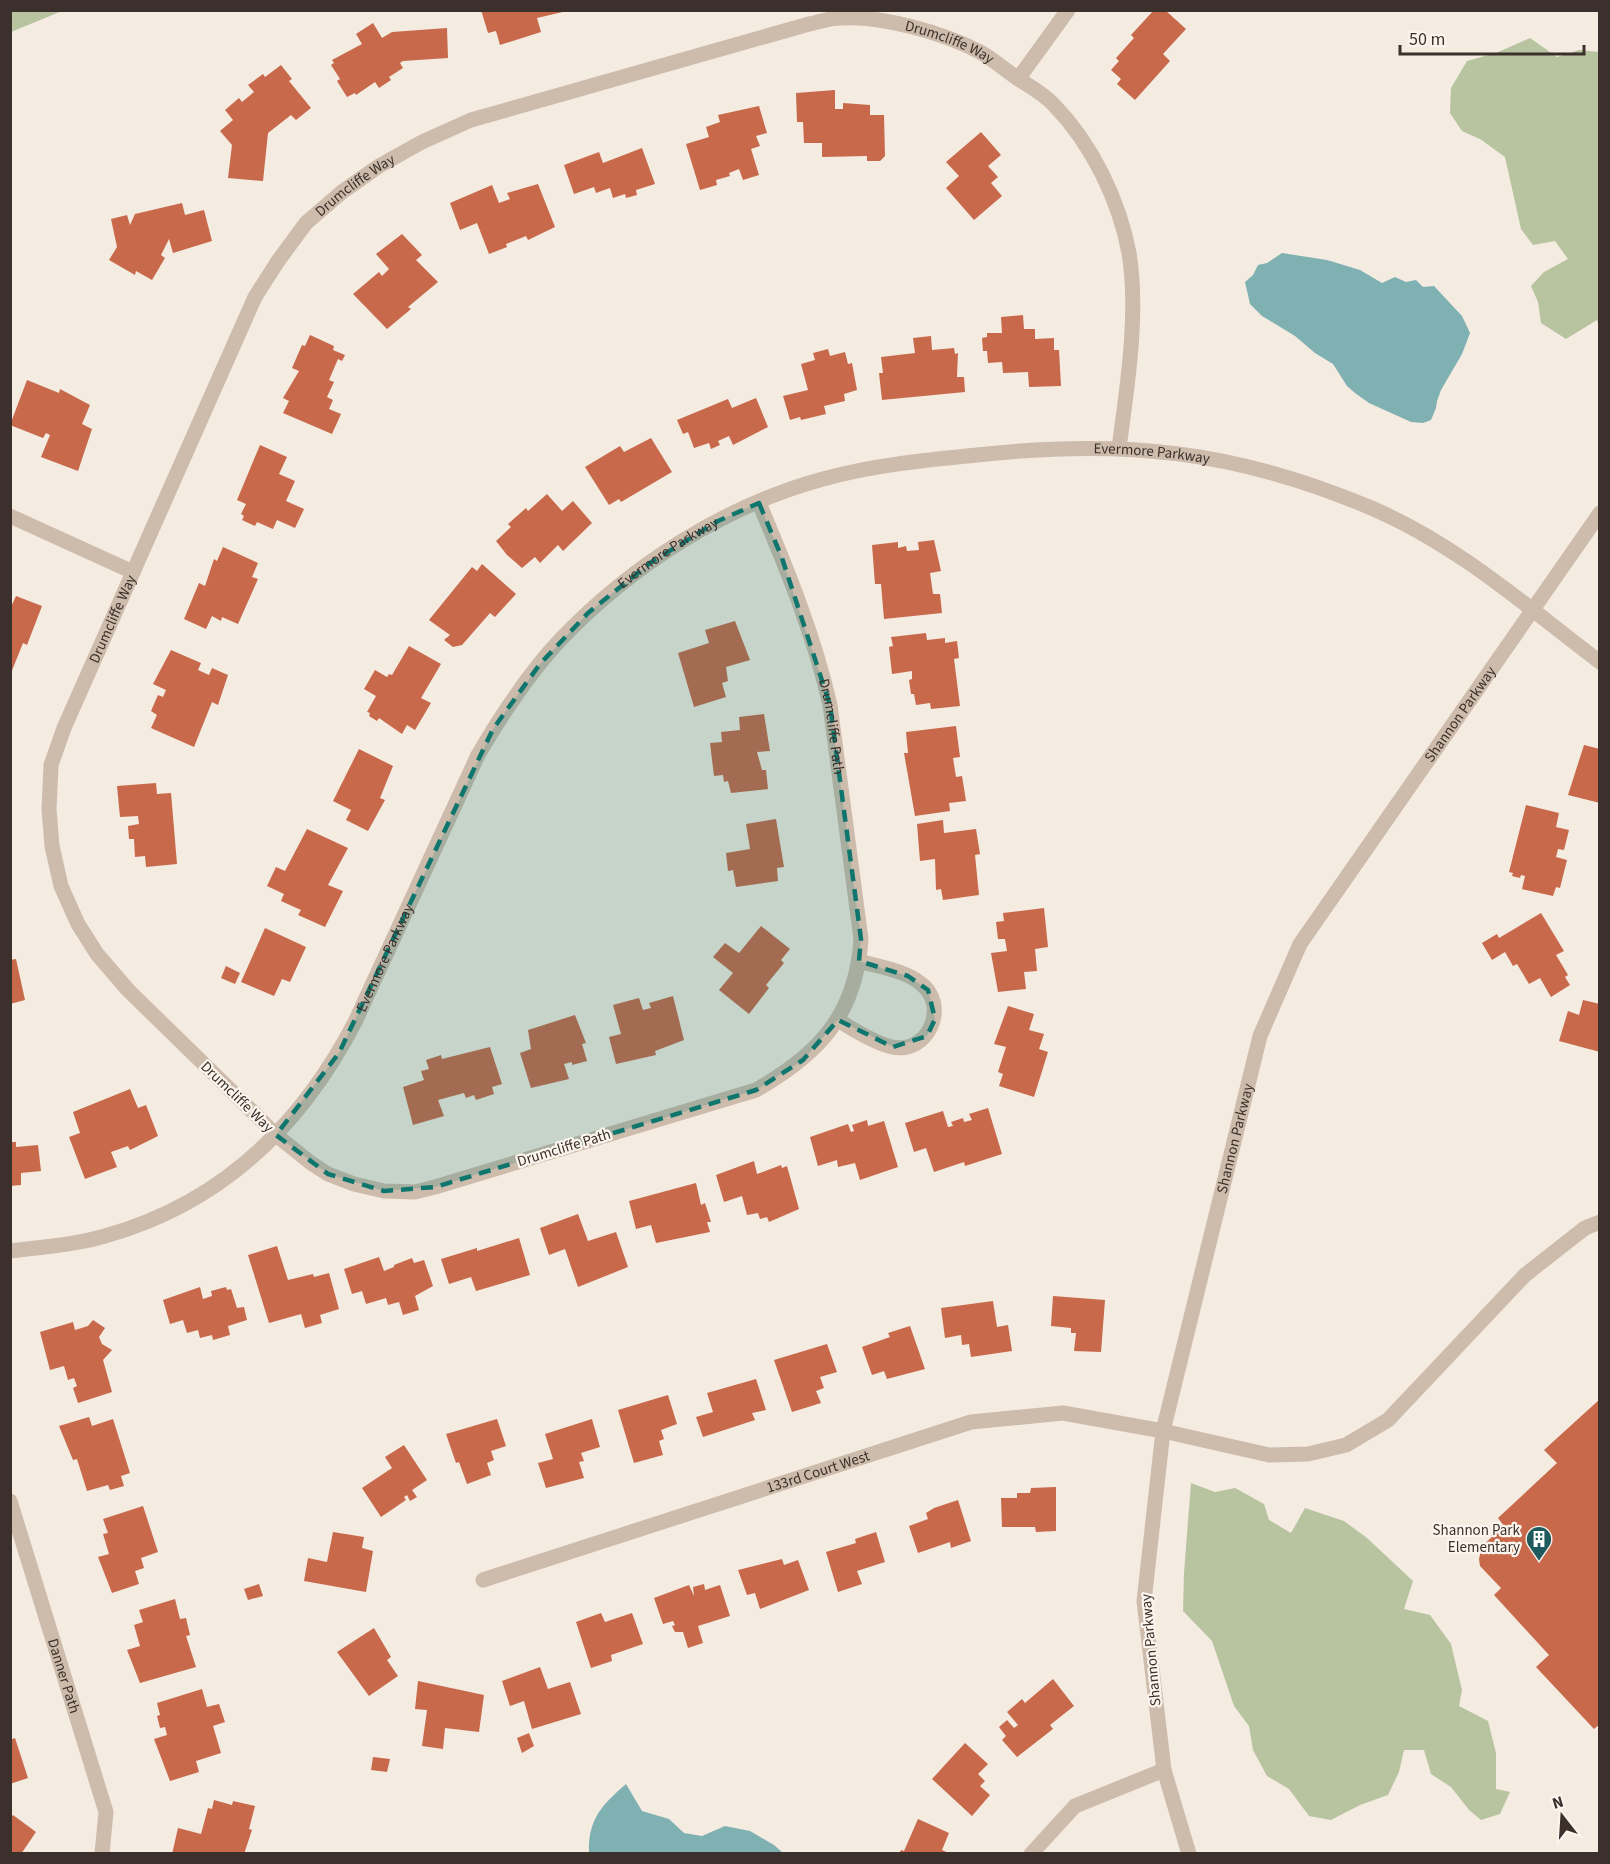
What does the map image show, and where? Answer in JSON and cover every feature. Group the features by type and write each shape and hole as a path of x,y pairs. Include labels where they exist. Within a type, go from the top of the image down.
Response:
{"street":[{"path":"1018,79 1068,10"},
{"name":"Drumcliffe Way","path":"276,1135 128,990 97,954 78,924 61,886 52,846 49,808 51,765 64,728 255,297 306,223 342,192 379,166 422,142 471,120 809,24 840,18 873,20 908,26 951,39 982,53 1053,103 1073,126 1091,153 1121,221 1129,254 1132,293 1127,386 1119,448"},
{"name":"Evermore Parkway","path":"10,1251 74,1244 106,1236 198,1196 252,1159 276,1135 321,1082 339,1053 355,1023 478,754 493,729 540,664 560,641 626,580 683,541 718,521 820,480 889,464 1023,450 1119,448 1178,453 1249,465 1307,482 1373,508 1457,554 1599,662"},
{"name":"Drumcliffe Path","path":"276,1135 328,1174 354,1184 384,1191 415,1192 756,1090 786,1073 824,1039 838,1020 851,989 860,961 861,939 830,705 812,638 759,503"},
{"name":"Shannon Parkway","path":"1189,1854 1164,1770 1144,1601 1163,1431 1260,1036 1300,944 1599,513"},
{"path":"10,516 133,572"},
{"path":"838,1020 852,1029 893,1047 906,1046 927,1036 934,1019 933,999 920,982 892,970 860,961"},
{"name":"133rd Court West","path":"483,1580 971,1422 1063,1413 1163,1431 1269,1455 1308,1454 1346,1445 1388,1420 1525,1275 1585,1228 1599,1222"},
{"name":"Danner Path","path":"10,1501 106,1812 102,1854"},
{"path":"1031,1854 1075,1806 1164,1770"}],"highlighted area":[{"path":"759,503 782,558 830,705 861,939 859,961 908,976 928,990 935,1019 927,1036 893,1047 838,1020 803,1060 756,1090 435,1187 384,1191 328,1174 276,1135 339,1053 493,729 540,664 588,613 650,563 718,521"}],"green space":[{"path":"11,10 62,10 62,11 11,32"},
{"path":"1530,38 1557,57 1579,50 1599,52 1599,326 1597,320 1566,339 1541,323 1538,302 1531,286 1544,272 1568,259 1555,241 1533,245 1521,229 1505,157 1480,139 1462,131 1450,113 1451,88 1467,61 1496,53"},
{"path":"1191,1483 1215,1492 1235,1488 1264,1504 1269,1520 1291,1533 1305,1508 1344,1521 1367,1538 1413,1581 1404,1609 1430,1615 1451,1644 1462,1690 1459,1706 1488,1721 1496,1753 1496,1789 1510,1792 1500,1814 1481,1820 1469,1810 1451,1787 1431,1774 1424,1750 1404,1750 1399,1772 1388,1795 1360,1805 1331,1820 1309,1816 1289,1789 1267,1776 1253,1750 1249,1726 1234,1706 1212,1641 1183,1611"}],"water":[{"path":"1282,253 1327,260 1360,270 1382,283 1395,277 1406,282 1416,280 1423,287 1434,286 1462,316 1470,333 1462,354 1441,390 1431,420 1423,423 1411,422 1369,403 1347,386 1333,364 1315,353 1295,336 1262,316 1250,304 1245,282 1253,275 1258,265 1267,263"},
{"path":"626,1784 642,1811 669,1819 684,1833 702,1836 725,1826 750,1831 783,1853 589,1853 591,1831 598,1814 603,1806"}],"building":[{"path":"481,10 567,11 537,18 541,32 500,45 496,31 488,33"},
{"path":"1154,10 1165,10 1186,29 1163,54 1170,61 1135,100 1117,84 1121,79 1111,70 1119,61 1116,58 1134,38 1131,35"},
{"path":"373,23 382,38 392,32 447,28 448,58 403,61 400,63 403,68 389,77 391,80 379,88 375,82 356,95 355,93 347,97 337,81 340,79 331,65 334,63 332,60 362,44 356,34"},
{"path":"281,65 292,79 289,81 311,108 296,120 291,115 268,133 263,181 228,178 232,145 220,131 233,120 225,110 239,98 242,102 254,92 248,85 263,74 265,77"},
{"path":"835,90 835,109 843,109 843,103 870,105 870,115 884,115 885,156 880,161 867,161 867,156 822,157 822,143 804,143 803,122 797,122 796,93"},
{"path":"759,106 767,133 756,136 760,146 751,149 759,175 743,180 739,169 729,173 730,176 716,180 717,185 700,190 686,144 709,137 706,127 720,122 718,115"},
{"path":"981,132 1001,155 988,166 998,177 991,183 1002,196 974,220 946,188 959,176 946,162"},
{"path":"642,148 655,184 636,190 637,195 626,198 625,194 613,198 610,188 596,193 594,187 574,194 564,165 599,152 603,163"},
{"path":"538,184 555,227 528,240 526,236 506,244 507,247 489,254 477,223 460,230 450,203 492,185 499,203 510,199 507,193"},
{"path":"182,203 185,215 204,210 212,241 173,253 169,239 161,255 165,258 152,280 136,271 135,275 109,260 117,247 111,219 127,215 130,225 135,214"},
{"path":"402,234 422,255 416,260 438,282 408,307 411,309 387,329 353,294 379,272 382,276 389,269 376,254"},
{"path":"1023,315 1024,329 1035,329 1035,339 1054,338 1054,350 1059,350 1061,386 1029,387 1028,372 1003,373 1002,362 988,363 987,351 983,351 982,338 987,337 987,333 1002,333 1001,317"},
{"path":"310,335 334,346 333,350 345,355 342,361 338,359 329,380 334,382 327,397 333,400 329,409 341,414 332,434 283,413 289,401 283,398 299,371 292,368 302,345 305,346"},
{"path":"931,336 932,350 954,348 955,354 958,353 957,377 964,377 965,392 882,400 879,373 883,373 881,357 915,353 913,338"},
{"path":"828,349 830,356 845,352 848,364 852,363 857,390 844,394 845,401 824,406 826,414 801,420 800,417 790,420 783,396 808,390 801,364 815,360 813,353"},
{"path":"27,380 59,393 60,389 90,405 82,424 92,429 78,471 41,457 50,435 46,433 43,438 10,425"},
{"path":"756,398 768,427 733,445 729,436 718,441 720,445 711,449 709,443 694,448 688,432 683,434 677,420 728,399 732,408"},
{"path":"651,438 672,472 621,502 619,499 609,505 585,467 620,446 624,452"},
{"path":"260,445 287,457 279,474 295,481 286,501 304,509 295,528 277,520 273,529 257,522 255,526 242,520 244,516 241,514 246,504 237,500"},
{"path":"547,494 562,511 573,501 592,523 563,551 558,545 540,563 535,557 522,568 496,541 511,527 508,524 526,508 528,511"},
{"path":"934,540 941,571 930,573 933,594 940,594 942,613 884,619 881,584 875,584 872,545 898,542 898,548 906,546 907,551 919,550 918,542"},
{"path":"223,547 258,563 252,577 258,579 238,624 222,617 221,621 212,616 206,629 184,619 199,583 205,586 214,559 217,561"},
{"path":"482,564 516,594 495,617 490,613 462,645 453,647 444,640 450,635 429,620 472,567 477,571"},
{"path":"16,596 42,606 27,645 23,643 11,673 10,609"},
{"path":"735,621 750,660 726,667 728,681 722,683 726,697 694,707 678,653 709,643 705,630"},
{"path":"926,633 927,640 945,638 945,643 957,641 959,658 954,659 960,706 931,709 930,703 916,705 914,694 911,694 909,680 912,679 912,671 892,674 889,647 893,646 891,637"},
{"path":"409,646 441,664 421,698 431,703 415,730 407,725 402,734 379,718 377,721 369,716 370,713 367,712 376,696 364,689 375,670 387,677 389,674 392,675"},
{"path":"171,650 201,663 198,670 209,675 212,668 228,675 218,705 212,702 194,747 151,728 157,715 151,711 158,695 163,697 166,690 153,684"},
{"path":"764,714 770,751 757,752 762,770 766,770 768,789 731,793 728,781 724,782 723,775 714,776 710,743 722,742 721,732 740,730 739,717"},
{"path":"956,726 960,757 953,758 956,777 962,776 966,801 949,803 950,811 915,816 904,753 908,753 906,732"},
{"path":"1584,745 1600,749 1600,803 1568,795"},
{"path":"359,749 393,766 380,798 385,800 368,831 346,820 351,810 333,801"},
{"path":"156,783 157,794 171,793 177,864 146,867 145,856 135,857 134,839 129,839 128,826 139,824 138,816 120,817 117,786"},
{"path":"1526,805 1559,813 1556,827 1569,830 1564,850 1558,849 1556,857 1567,860 1560,888 1556,887 1553,896 1522,889 1525,876 1521,875 1520,878 1512,876 1513,873 1509,872"},
{"path":"776,819 784,867 777,868 778,881 736,887 733,870 728,871 726,853 750,849 746,824"},
{"path":"943,820 944,833 976,829 980,854 975,855 979,895 943,900 941,889 936,890 935,859 920,861 917,824"},
{"path":"307,829 348,848 328,885 343,891 325,927 298,915 301,910 281,901 284,894 267,886 276,867 285,871"},
{"path":"1044,908 1048,947 1035,949 1037,971 1024,972 1026,989 998,992 991,953 1007,951 1005,939 998,939 996,922 1004,921 1003,913"},
{"path":"1541,913 1564,951 1556,955 1568,975 1565,977 1570,985 1551,997 1540,978 1529,984 1517,964 1513,966 1505,952 1492,960 1482,943 1497,934 1499,938"},
{"path":"761,926 790,949 781,960 784,963 766,985 769,988 749,1014 719,990 733,973 713,957 725,943 739,953"},
{"path":"265,928 306,947 290,982 282,979 274,996 241,982"},
{"path":"16,959 25,1000 10,1004 10,960"},
{"path":"226,966 240,973 235,984 221,978"},
{"path":"673,996 684,1040 655,1051 656,1055 616,1064 609,1037 621,1034 613,1005 639,998 643,1010 651,1008 649,1003"},
{"path":"1583,1000 1600,1004 1600,1052 1559,1041 1568,1011 1579,1015"},
{"path":"1008,1006 1034,1014 1029,1030 1044,1034 1039,1049 1048,1052 1034,1097 999,1086 1003,1074 998,1072 1006,1047 994,1044"},
{"path":"575,1015 586,1043 582,1044 587,1061 572,1065 572,1062 564,1064 569,1079 531,1088 520,1053 531,1049 528,1030"},
{"path":"490,1047 502,1084 492,1087 494,1094 476,1100 474,1095 466,1098 464,1093 438,1100 444,1116 413,1125 403,1087 424,1080 421,1071 429,1069 426,1060 441,1055 442,1059"},
{"path":"130,1089 138,1108 146,1105 158,1136 130,1150 128,1146 111,1152 117,1167 85,1179 69,1137 80,1133 73,1112"},
{"path":"988,1108 1002,1154 965,1166 964,1162 934,1172 926,1148 914,1152 905,1123 943,1111 948,1127 953,1126 951,1122 963,1118 964,1122 972,1120 969,1114"},
{"path":"867,1120 868,1126 884,1121 898,1167 860,1180 855,1163 838,1167 837,1160 818,1166 810,1137 848,1124 851,1132 854,1131 852,1125"},
{"path":"10,1142 16,1142 16,1147 38,1145 41,1171 21,1173 21,1185 10,1186"},
{"path":"754,1161 757,1174 781,1165 782,1168 787,1166 799,1209 769,1222 767,1217 760,1219 758,1213 747,1215 742,1196 724,1202 716,1175"},
{"path":"696,1183 701,1205 705,1203 711,1222 707,1222 710,1232 656,1243 651,1225 636,1229 629,1201"},
{"path":"578,1214 588,1241 616,1232 628,1267 578,1287 565,1249 549,1255 540,1228"},
{"path":"519,1238 530,1275 476,1291 471,1277 449,1284 441,1259"},
{"path":"277,1246 288,1280 329,1273 339,1309 320,1315 322,1323 305,1328 301,1314 269,1323 248,1255"},
{"path":"379,1257 384,1271 412,1258 414,1263 424,1260 433,1286 415,1296 419,1310 403,1315 399,1302 388,1305 386,1298 366,1304 362,1291 352,1294 344,1269"},
{"path":"200,1287 203,1299 212,1296 211,1291 226,1287 227,1290 231,1289 237,1308 244,1307 247,1320 228,1326 230,1335 213,1340 212,1335 200,1338 198,1330 187,1333 183,1320 170,1324 163,1300"},
{"path":"1053,1296 1105,1300 1101,1352 1074,1351 1076,1333 1071,1333 1071,1328 1051,1326"},
{"path":"993,1301 997,1327 1008,1325 1012,1351 971,1357 969,1344 962,1345 961,1335 945,1338 941,1308"},
{"path":"93,1320 105,1328 99,1337 102,1344 112,1350 103,1360 112,1392 78,1403 73,1388 77,1386 74,1378 68,1380 64,1366 50,1370 40,1332 73,1322 75,1330 88,1326"},
{"path":"910,1326 925,1369 887,1379 884,1371 872,1375 862,1347 890,1337 888,1333"},
{"path":"827,1344 837,1372 820,1377 824,1388 816,1391 821,1403 792,1412 774,1360"},
{"path":"756,1379 766,1410 752,1413 755,1420 703,1437 696,1417 713,1412 707,1393"},
{"path":"668,1395 677,1424 661,1430 664,1439 659,1441 663,1455 634,1463 618,1410"},
{"name":"Shannon Park Elementary","path":"1600,1399 1600,1724 1594,1729 1536,1667 1549,1655 1494,1595 1501,1588 1480,1566 1479,1559 1482,1546 1504,1526 1498,1518 1557,1463 1544,1450"},
{"path":"89,1417 92,1426 113,1419 130,1473 121,1476 124,1486 110,1490 108,1485 87,1491 77,1459 73,1460 59,1426"},
{"path":"497,1419 506,1446 491,1451 494,1460 487,1463 491,1475 467,1484 459,1462 456,1463 446,1434"},
{"path":"592,1419 600,1447 581,1453 584,1461 579,1462 584,1478 546,1488 538,1463 553,1459 545,1434"},
{"path":"404,1445 427,1480 412,1490 417,1497 410,1501 407,1495 404,1497 406,1500 381,1517 362,1488 392,1468 385,1457"},
{"path":"1056,1487 1056,1531 1036,1532 1035,1527 1002,1527 1001,1498 1017,1498 1017,1493 1030,1493 1031,1488"},
{"path":"958,1500 971,1541 951,1548 950,1542 918,1553 909,1526 928,1519 926,1513 934,1508"},
{"path":"143,1506 158,1552 141,1558 144,1568 135,1571 139,1584 112,1593 98,1557 109,1554 103,1534 108,1533 103,1519"},
{"path":"333,1532 364,1537 362,1548 373,1551 366,1592 304,1581 308,1558 327,1562"},
{"path":"876,1532 885,1562 857,1571 862,1584 838,1592 826,1552 856,1543 855,1539"},
{"path":"782,1559 784,1565 798,1560 809,1590 760,1609 755,1593 747,1595 738,1570"},
{"path":"259,1584 263,1596 248,1600 244,1589"},
{"path":"704,1584 705,1590 720,1585 730,1616 698,1626 703,1643 688,1648 683,1632 675,1632 672,1626 675,1625 673,1621 663,1624 654,1598 689,1585 694,1596 693,1587"},
{"path":"175,1599 180,1619 186,1618 190,1635 186,1636 196,1667 140,1683 127,1650 140,1646 134,1625 143,1622 139,1610"},
{"path":"601,1613 605,1622 632,1613 643,1644 611,1655 612,1661 591,1668 576,1622"},
{"path":"374,1628 391,1657 387,1660 398,1676 369,1696 337,1652"},
{"path":"540,1667 548,1689 570,1682 581,1714 532,1729 524,1701 510,1706 502,1681"},
{"path":"1053,1679 1074,1706 1050,1725 1053,1729 1017,1757 1002,1740 1006,1736 999,1727 1007,1720 1014,1728 1018,1725 1007,1712 1022,1699 1025,1703"},
{"path":"418,1681 484,1695 479,1732 445,1728 443,1749 422,1746 427,1710 415,1709"},
{"path":"202,1689 207,1707 219,1704 225,1722 213,1726 221,1753 196,1761 199,1772 170,1781 154,1739 167,1735 165,1727 160,1728 157,1703"},
{"path":"529,1733 534,1746 522,1753 517,1738"},
{"path":"15,1738 28,1778 10,1784 10,1740"},
{"path":"965,1743 988,1764 978,1774 985,1781 980,1786 990,1795 972,1816 932,1779"},
{"path":"373,1757 390,1759 387,1772 371,1770"},
{"path":"214,1800 232,1805 233,1801 255,1806 249,1829 252,1830 244,1854 172,1854 178,1828 201,1834 208,1808 212,1809"},
{"path":"13,1815 36,1832 21,1854 10,1854 10,1819"},
{"path":"918,1819 949,1833 942,1850 951,1854 899,1854 901,1850 904,1851"}],"place":[{"name":"Shannon Park Elementary","path":"1539,1562"}]}
